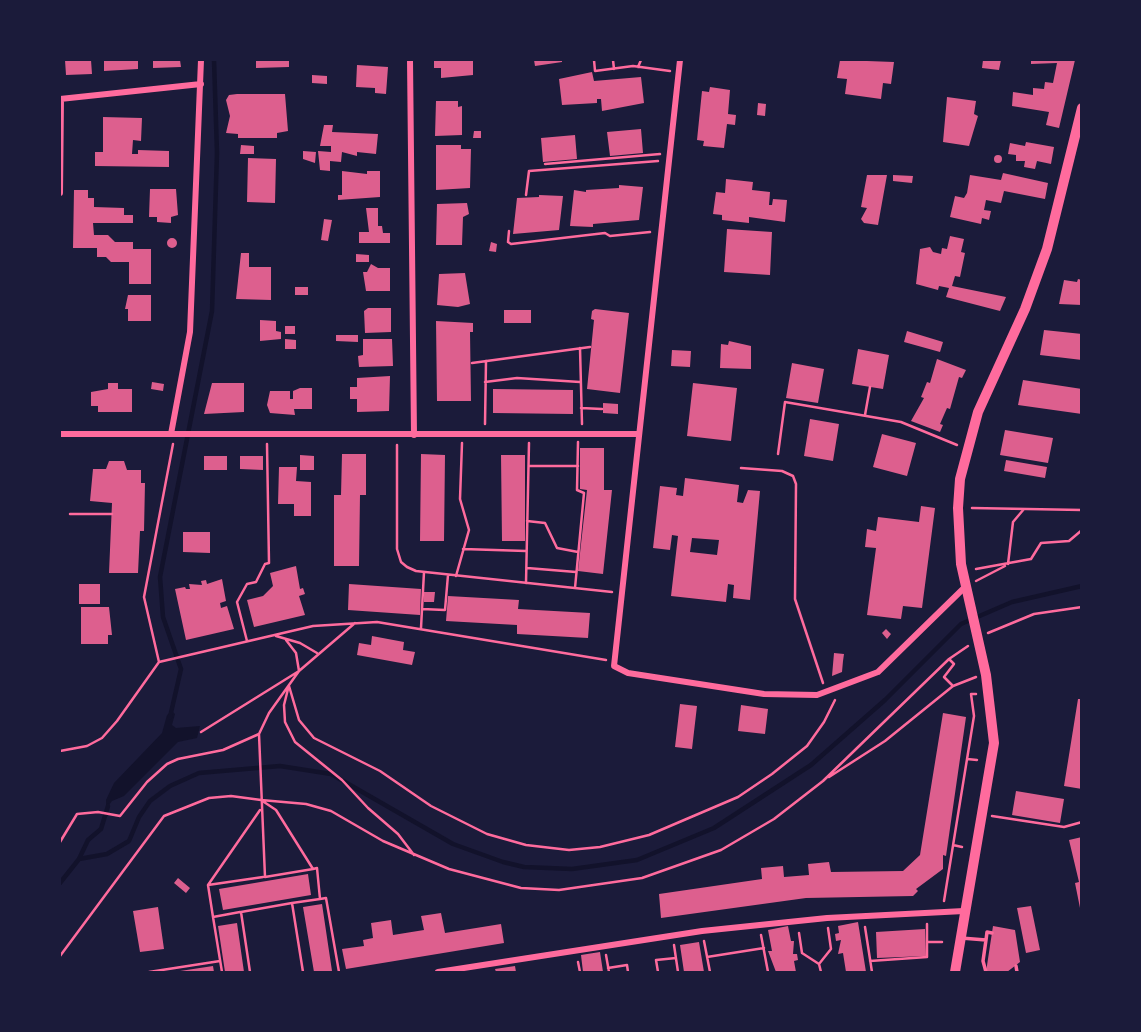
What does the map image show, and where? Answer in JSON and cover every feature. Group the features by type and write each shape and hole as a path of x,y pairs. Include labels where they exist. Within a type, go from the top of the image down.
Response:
{"main road":[{"path":"955,972 994,743 986,675 965,587 958,508 967,447 978,412 1040,269 1067,174 1082,108"}],"street":[{"path":"171,434 190,332 201,60"},
{"path":"410,60 414,435"},
{"path":"680,60 613,662 618,670 628,673 764,694 791,696 827,691 878,672 965,587"},
{"path":"60,194 60,99 201,85"},
{"path":"60,434 638,434"},
{"path":"438,972 759,925 827,918 964,911"}],"lane":[{"path":"986,972 983,961 987,932 992,933"},
{"path":"960,938 986,940"},
{"path":"1016,966 1017,972"}],"path":[{"path":"594,60 595,71 638,67 678,72"},
{"path":"613,60 614,69"},
{"path":"638,67 640,60"},
{"path":"545,164 670,158"},
{"path":"526,195 529,171 670,158"},
{"path":"509,232 508,242 512,244 605,233 610,236 661,233"},
{"path":"472,363 590,347"},
{"path":"575,588 584,493 577,489 581,408 580,348"},
{"path":"485,361 485,435"},
{"path":"485,382 517,378 580,382"},
{"path":"865,415 870,387"},
{"path":"778,454 785,402 901,422 942,441 967,447"},
{"path":"581,408 601,409"},
{"path":"159,662 144,597 173,446 171,434"},
{"path":"247,641 237,602 247,584 256,582 265,564 269,563 267,435"},
{"path":"397,435 398,556 407,568 456,576 620,592"},
{"path":"456,576 468,530 460,499 462,435"},
{"path":"526,583 529,435"},
{"path":"528,466 578,466"},
{"path":"289,686 299,720 314,738 380,771 431,806 487,834 526,845 569,850 600,847 649,835 738,797 807,746 836,701 820,679 795,599 796,484 793,476 782,471 741,468"},
{"path":"958,508 1082,510"},
{"path":"1007,565 1013,522 1024,509"},
{"path":"70,514 112,514"},
{"path":"527,521 544,522 550,528 557,548 578,552"},
{"path":"972,570 1031,559 1041,543 1069,541 1082,530"},
{"path":"462,549 526,551"},
{"path":"965,587 1007,565"},
{"path":"526,568 576,572"},
{"path":"421,628 424,572"},
{"path":"422,609 445,610 448,575"},
{"path":"984,634 1034,614 1082,607"},
{"path":"60,751 87,746 102,738 159,662 323,624 356,622 421,628 613,662"},
{"path":"265,877 259,734 269,713 299,671 356,622"},
{"path":"272,635 300,643 317,653"},
{"path":"286,640 296,653 299,671"},
{"path":"823,781 950,659 975,640"},
{"path":"950,659 954,664 944,677 953,686"},
{"path":"201,732 299,671"},
{"path":"60,956 164,816 209,798 231,796 306,804 331,811 414,855 479,878 521,888 559,890 622,882 668,870 721,850 774,819 823,781 885,741 953,686 986,675"},
{"path":"289,686 284,714 287,729 295,742 342,780 368,808 398,834 414,855"},
{"path":"942,912 974,716 971,694 979,694"},
{"path":"60,842 77,814 98,812 113,817 120,816 147,782 178,759 223,750 259,734"},
{"path":"177,752 178,759"},
{"path":"967,759 976,760"},
{"path":"261,800 284,819 313,869"},
{"path":"222,972 208,885 261,808"},
{"path":"982,815 1064,827 1082,822"},
{"path":"953,845 962,847"},
{"path":"208,885 317,868 320,899"},
{"path":"213,917 326,898 339,972"},
{"path":"292,903 303,972"},
{"path":"267,908 269,916"},
{"path":"241,912 250,972"},
{"path":"870,961 928,957 926,913"},
{"path":"863,916 872,972"},
{"path":"819,964 831,949 827,918"},
{"path":"797,921 802,953 819,964 821,972"},
{"path":"759,925 768,972"},
{"path":"245,938 253,937"},
{"path":"927,942 942,942"},
{"path":"707,957 764,948"},
{"path":"705,949 710,972"},
{"path":"675,951 678,972"},
{"path":"659,972 656,960 676,958"},
{"path":"607,960 608,970 627,965 628,972"},
{"path":"149,972 220,961"}],"shaded area":[{"path":"172,711 175,714 172,725 176,728 200,726 197,738 178,742 124,796 112,801 106,809 106,800 114,783 162,733 167,715"}],"building":[{"path":"65,60 91,60 92,74 66,75"},
{"path":"104,60 138,60 138,69 104,71"},
{"path":"153,60 180,60 181,67 153,68"},
{"path":"256,60 289,60 289,67 256,68"},
{"path":"434,60 473,60 473,75 441,78 441,68 434,68"},
{"path":"534,60 562,60 562,62 535,66"},
{"path":"840,60 894,62 891,84 883,83 881,99 845,94 847,79 837,78"},
{"path":"983,60 1001,60 999,70 982,68"},
{"path":"1031,60 1075,60 1059,128 1046,125 1049,112 1012,106 1013,92 1033,95 1033,88 1044,89 1045,82 1053,83 1057,63 1031,64"},
{"path":"357,65 388,67 386,94 375,93 375,88 356,87"},
{"path":"592,72 594,81 641,77 644,103 602,111 601,99 597,99 597,103 562,105 559,79"},
{"path":"312,75 327,76 327,84 312,83"},
{"path":"710,87 730,90 728,114 736,115 735,125 727,124 724,148 703,146 704,141 697,140 702,91 709,92"},
{"path":"285,94 288,131 277,133 277,138 238,138 238,134 226,133 230,116 226,100 229,95"},
{"path":"947,97 976,101 974,114 978,116 969,146 943,142"},
{"path":"436,101 458,101 458,107 462,106 462,135 435,136"},
{"path":"758,103 766,104 765,116 757,115"},
{"path":"103,117 142,118 141,141 133,140 132,154 138,154 138,150 169,151 169,167 95,166 95,152 103,152"},
{"path":"324,125 333,125 332,132 378,134 376,154 357,152 357,156 342,152 341,162 330,161 330,171 320,170 318,151 331,152 331,146 320,146"},
{"path":"641,129 643,153 610,156 607,132"},
{"path":"474,131 481,131 481,138 473,138"},
{"path":"575,135 577,159 543,162 541,138"},
{"path":"1026,142 1054,147 1051,164 1037,161 1035,169 1024,167 1025,161 1016,161 1016,155 1008,154 1010,143 1025,146"},
{"path":"241,145 254,146 254,154 240,154"},
{"path":"436,145 461,145 461,149 471,149 470,188 436,190"},
{"path":"303,151 316,152 315,163 303,159"},
{"path":"998,155 1002,159 998,163 994,159"},
{"path":"248,158 276,159 275,203 247,202"},
{"path":"342,171 367,174 367,171 380,171 380,197 338,200 338,195 342,195"},
{"path":"1003,173 1048,183 1045,199 1004,191 1001,203 986,200 984,210 991,211 989,220 982,218 981,224 950,217 955,196 964,198 967,193 970,175 1001,180"},
{"path":"867,175 887,175 878,225 864,223 861,219 867,208 861,207"},
{"path":"893,175 913,176 912,183 893,181"},
{"path":"726,179 753,182 752,190 770,192 769,205 772,205 773,199 787,200 785,222 749,217 749,223 722,220 722,215 713,214 716,192 725,193"},
{"path":"619,185 643,187 639,220 593,224 593,227 570,226 574,190 586,192 619,188"},
{"path":"150,189 176,189 178,215 171,217 171,223 157,222 157,217 149,217"},
{"path":"74,190 88,190 88,198 94,198 94,207 124,208 124,215 133,215 133,223 93,223 94,235 108,235 115,242 133,242 133,249 151,249 151,284 129,284 129,262 111,262 106,257 97,257 97,248 73,248"},
{"path":"563,196 559,230 513,234 517,198"},
{"path":"467,203 469,214 463,217 462,245 436,245 437,204"},
{"path":"366,208 378,208 378,226 382,226 383,233 390,233 390,243 359,243 359,232 369,232"},
{"path":"324,219 332,220 328,241 321,240"},
{"path":"727,229 772,232 770,275 724,272"},
{"path":"950,236 964,239 961,252 965,253 960,277 955,276 952,286 1006,297 1000,311 946,297 949,288 939,286 938,290 916,284 920,249 930,247 933,252 941,254 942,248 947,249"},
{"path":"172,238 177,243 172,248 167,243"},
{"path":"491,242 497,244 496,252 489,251"},
{"path":"241,253 249,253 249,267 271,267 271,300 236,299"},
{"path":"356,254 369,255 369,262 356,262"},
{"path":"371,264 378,268 390,268 390,291 366,291 363,272 367,272"},
{"path":"465,273 470,304 458,307 437,305 439,274"},
{"path":"1078,279 1082,280 1082,305 1059,304 1064,280 1077,282"},
{"path":"295,287 308,287 308,295 295,295"},
{"path":"128,295 151,295 151,321 128,321 128,309 125,309"},
{"path":"368,308 391,308 391,332 365,333 364,311"},
{"path":"595,309 629,313 620,393 587,389 594,320 591,319"},
{"path":"504,310 531,310 531,323 504,323"},
{"path":"260,320 276,321 276,331 281,332 281,339 260,341"},
{"path":"436,321 473,323 473,332 470,332 471,401 437,401"},
{"path":"285,326 295,326 295,334 285,334"},
{"path":"1044,330 1082,334 1082,360 1040,355"},
{"path":"907,331 943,342 940,352 904,342"},
{"path":"336,335 358,335 358,342 336,341"},
{"path":"285,339 296,340 296,349 285,349"},
{"path":"363,339 392,339 393,366 359,367 358,356 363,355"},
{"path":"729,341 751,346 751,369 720,368 721,344 728,345"},
{"path":"858,349 889,355 883,389 852,384"},
{"path":"672,350 691,351 690,367 671,366"},
{"path":"937,359 966,370 962,378 959,377 950,409 947,408 940,424 943,425 940,432 911,421 924,398 921,397 927,382 930,383"},
{"path":"792,363 824,369 818,403 786,398"},
{"path":"390,376 389,411 357,412 357,399 350,399 350,387 357,387 357,378"},
{"path":"1023,380 1082,389 1082,414 1018,405"},
{"path":"152,382 164,384 163,391 151,389"},
{"path":"108,383 118,383 118,389 132,389 132,412 98,412 98,406 91,406 91,392 108,389"},
{"path":"212,383 244,383 244,412 204,414"},
{"path":"693,383 737,388 731,441 687,436"},
{"path":"312,388 312,409 294,409 295,415 270,413 267,405 270,391 290,391 290,399 293,399 293,391"},
{"path":"493,389 573,390 573,414 493,413"},
{"path":"603,403 618,404 618,414 603,413"},
{"path":"810,419 839,424 833,461 804,456"},
{"path":"1005,430 1053,438 1048,463 1000,455"},
{"path":"882,434 916,443 907,476 873,467"},
{"path":"580,448 604,448 604,490 612,490 603,574 578,571 587,490 580,489"},
{"path":"342,454 366,454 366,495 360,495 359,566 334,566 334,495 341,495"},
{"path":"421,454 445,455 444,541 420,541"},
{"path":"300,455 314,456 314,470 300,470"},
{"path":"501,455 525,455 525,541 502,541"},
{"path":"204,456 227,456 227,470 204,470"},
{"path":"240,456 263,456 263,470 240,469"},
{"path":"1006,460 1047,467 1045,478 1004,471"},
{"path":"109,461 124,461 127,470 141,470 141,483 145,483 144,531 140,531 138,573 109,573 112,503 90,501 93,469 106,469"},
{"path":"279,467 297,467 296,481 311,482 311,516 294,516 294,504 278,504"},
{"path":"685,478 739,485 737,502 743,503 748,490 760,491 750,600 733,598 734,585 728,584 726,602 671,596 678,536 672,535 670,550 653,548 660,486 677,488 676,495 683,496","holes":["692,538 719,540 717,555 690,552"]},
{"path":"921,506 935,508 922,608 903,606 901,619 867,615 876,548 865,547 867,529 876,531 878,517 919,522"},
{"path":"183,532 210,532 210,553 183,552"},
{"path":"296,566 300,589 303,588 305,594 299,596 305,615 254,627 247,600 263,596 273,586 270,573"},
{"path":"222,579 226,601 220,603 221,608 227,606 234,629 186,640 175,589 190,589 189,584 202,585 201,581 206,580 207,584"},
{"path":"79,584 100,584 100,604 79,604"},
{"path":"349,584 421,589 420,615 348,610"},
{"path":"424,592 435,592 434,602 424,602"},
{"path":"448,596 519,600 518,609 590,613 588,638 517,634 517,625 446,621"},
{"path":"81,607 109,607 112,635 108,635 108,644 81,644"},
{"path":"886,629 891,634 887,639 882,633"},
{"path":"372,636 404,642 403,650 415,652 412,665 357,655 359,643 371,645"},
{"path":"834,653 844,654 842,672 832,676"},
{"path":"1078,699 1082,699 1082,789 1064,786"},
{"path":"680,704 697,706 692,749 675,747"},
{"path":"741,705 768,709 765,734 738,731"},
{"path":"943,713 966,717 946,856 943,855 943,869 916,889 918,891 913,896 806,898 661,918 659,894 762,879 761,868 783,866 784,877 809,875 808,864 829,862 831,872 903,871 920,855"},
{"path":"1016,791 1064,799 1060,823 1012,815"},
{"path":"1082,837 1080,908 1075,883 1079,882 1069,840"},
{"path":"308,874 311,895 223,910 219,889"},
{"path":"178,878 190,888 186,893 174,883"},
{"path":"322,904 332,971 314,972 303,907"},
{"path":"1031,906 1040,950 1026,953 1017,908"},
{"path":"158,907 164,949 140,952 133,911"},
{"path":"441,913 445,933 501,924 504,943 346,969 342,949 364,946 363,940 373,938 371,923 391,920 393,935 424,930 421,916"},
{"path":"858,922 866,972 846,972 843,953 838,954 841,940 836,941 835,934 839,933 838,926"},
{"path":"237,923 244,972 225,972 218,926"},
{"path":"788,926 791,941 794,941 793,954 797,954 798,960 794,961 796,972 776,972 768,951 772,951 768,930"},
{"path":"993,926 1015,930 1020,962 1007,972 986,972"},
{"path":"925,929 926,956 877,958 876,932"},
{"path":"699,942 704,972 684,972 680,945"},
{"path":"600,952 603,972 583,972 581,955"},
{"path":"213,966 214,972 180,972 180,971"},
{"path":"515,966 516,972 496,972 495,969"}],"waterway":[{"path":"170,717 181,669 163,617 160,577 212,311 217,153 214,60"},
{"path":"79,859 107,854 129,841 139,817 150,801 170,786 199,773 280,766 331,774 453,844 503,862 524,867 572,869 637,860 714,828 811,765 885,700 961,624 1012,602 1082,586"},
{"path":"60,883 79,859 88,840 101,829 108,806"}]}
